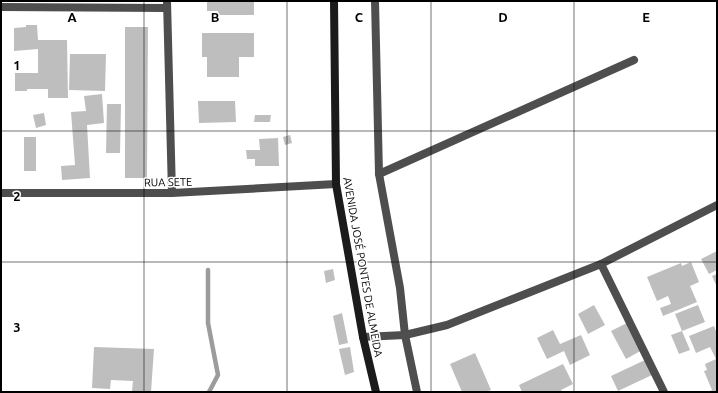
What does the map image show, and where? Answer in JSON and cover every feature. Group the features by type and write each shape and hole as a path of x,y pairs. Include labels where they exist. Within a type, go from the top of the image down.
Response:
{"street":[{"name":"AVENIDA JOSÉ PONTES DE ALMEIDA","path":"334,1 336,184 363,338 376,392"},
{"path":"375,1 379,174 400,288 405,336 417,392"},
{"path":"1,7 167,4 172,193"},
{"path":"379,174 634,60"},
{"name":"RUA SETE","path":"1,193 172,193 336,184"},
{"path":"363,338 405,336 447,325 601,264 715,206 717,215"},
{"path":"601,264 664,392"}],"building":[{"path":"207,1 254,1 254,15 218,15 218,11 207,11"},
{"path":"26,25 37,25 38,40 67,40 68,98 48,98 48,89 27,89 27,91 15,91 15,73 38,73 38,49 14,51 14,28 26,27"},
{"path":"125,27 148,27 147,178 125,178"},
{"path":"202,33 254,33 254,57 239,57 239,77 207,77 207,57 202,57"},
{"path":"70,54 106,54 105,91 69,90"},
{"path":"102,94 104,123 87,125 90,178 62,180 61,166 75,165 71,112 86,111 84,96"},
{"path":"198,101 235,101 236,122 199,123"},
{"path":"107,104 121,104 120,153 106,153"},
{"path":"44,113 46,125 36,128 33,115"},
{"path":"255,115 271,115 270,122 254,122"},
{"path":"290,135 292,143 285,145 283,137"},
{"path":"24,137 36,137 36,171 24,171"},
{"path":"278,138 279,166 255,166 255,159 247,159 246,150 260,150 259,139"},
{"path":"717,251 717,270 709,274 701,259"},
{"path":"691,262 699,282 690,286 697,302 663,316 660,308 671,304 668,296 657,301 647,277 681,263 682,266"},
{"path":"333,269 335,280 326,283 324,271"},
{"path":"717,274 717,287 712,276"},
{"path":"594,305 605,325 588,334 578,314"},
{"path":"698,305 705,322 682,331 675,314"},
{"path":"342,313 348,343 339,345 333,316"},
{"path":"629,322 644,349 626,359 611,331"},
{"path":"714,326 717,334 717,392 708,392 712,390 704,371 707,370 705,364 716,359 710,347 696,353 689,336"},
{"path":"553,330 560,344 581,335 590,355 570,365 564,351 547,359 537,338"},
{"path":"682,331 690,350 679,354 671,335"},
{"path":"94,347 154,349 151,392 132,391 133,381 111,380 110,389 92,388"},
{"path":"350,347 354,372 345,375 339,349"},
{"path":"475,353 491,390 485,392 462,392 450,364"},
{"path":"645,360 652,375 618,391 611,376"},
{"path":"563,364 573,384 561,390 562,392 522,392 519,385"}],"waterway":[{"path":"208,270 208,323 218,375 209,392"}]}
